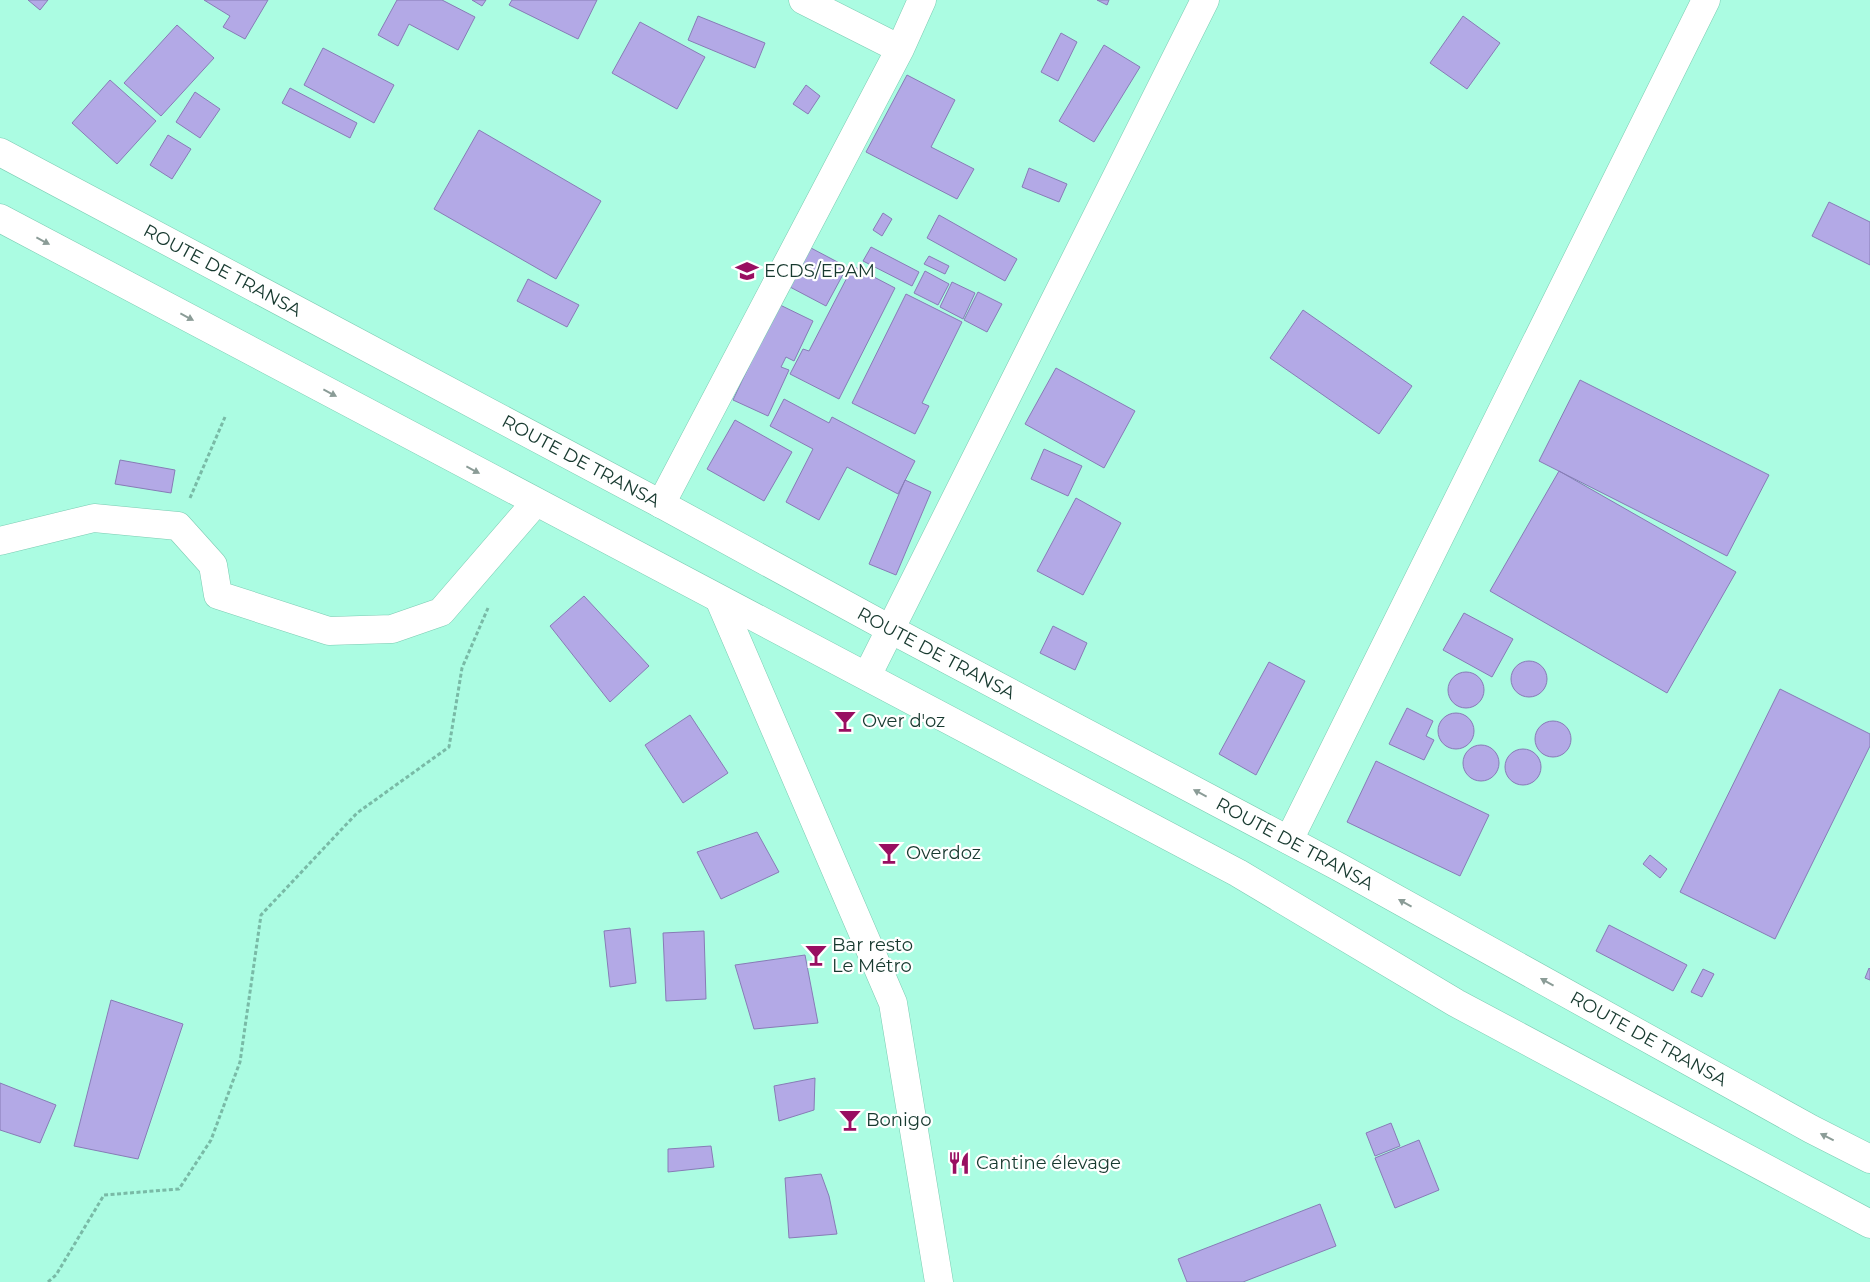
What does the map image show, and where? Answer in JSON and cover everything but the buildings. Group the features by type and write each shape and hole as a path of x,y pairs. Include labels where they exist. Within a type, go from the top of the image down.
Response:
{"main road":[{"path":"803,0 900,48"},
{"path":"661,504 900,48 922,0"},
{"path":"867,676 1205,0"},
{"path":"1289,840 1706,0"},
{"name":"ROUTE DE TRANSA","path":"0,152 661,504 890,629 1289,840 1870,1160"},
{"path":"0,218 720,601 867,676 1238,873 1456,1003 1870,1224"},
{"path":"0,540 94,518 178,526 213,565 218,595 329,631 392,629 441,612 535,503"},
{"path":"720,601 893,1003 939,1282"}],"path":[{"path":"178,526 225,417"},
{"path":"48,1282 56,1275 104,1195 179,1189 211,1140 240,1062 261,915 357,813 449,747 462,668 489,607"}],"place":[{"name":"ECDS/EPAM","path":"747,271"},
{"name":"Over d'oz","path":"845,721"},
{"name":"Overdoz","path":"889,853"},
{"name":"Bar resto Le Métro","path":"816,955"},
{"name":"Bonigo","path":"850,1120"},
{"name":"Cantine élevage","path":"959,1163"}]}
